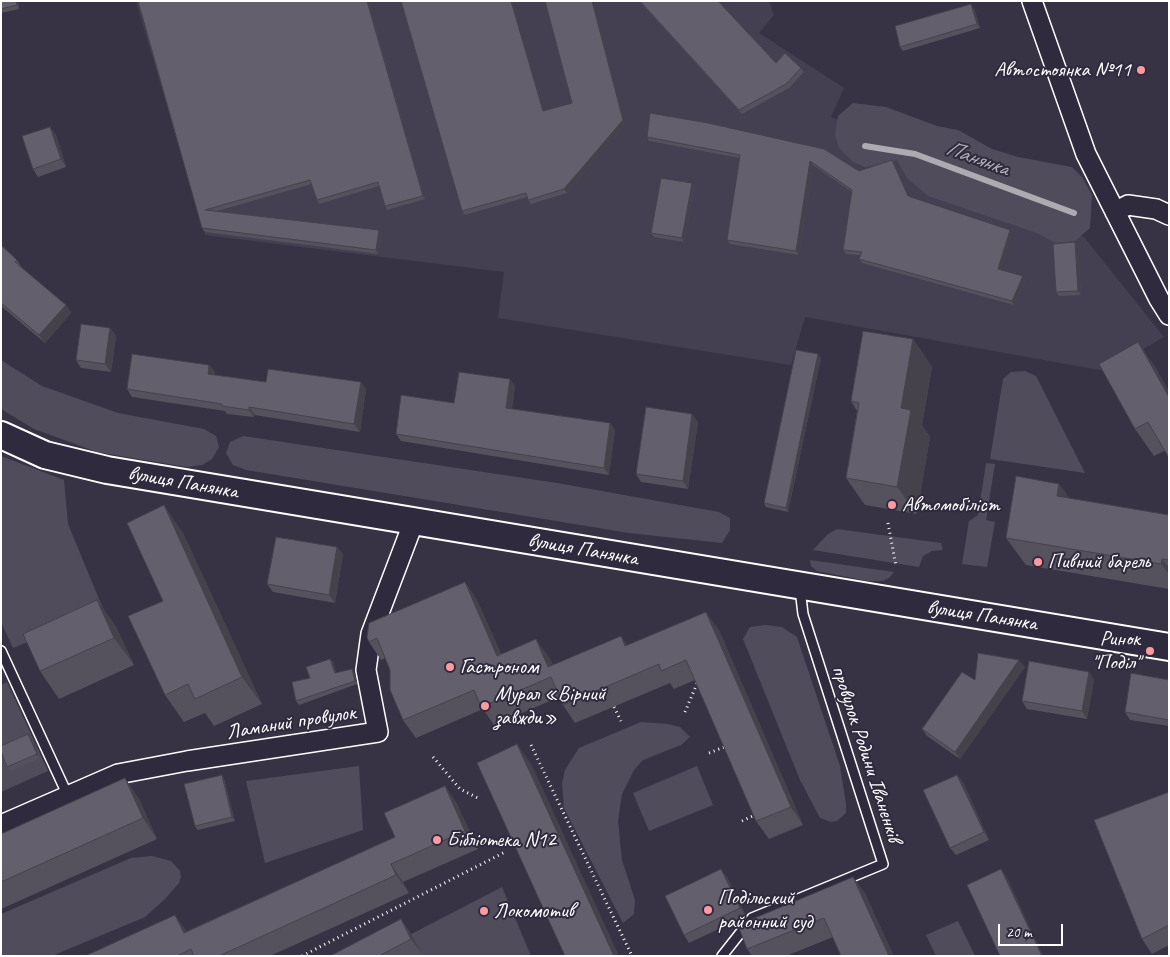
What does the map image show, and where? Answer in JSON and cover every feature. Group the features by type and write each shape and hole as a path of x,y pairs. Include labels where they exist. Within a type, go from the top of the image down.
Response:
{"main road":[{"name":"вулиця Панянка","path":"1,434 45,455 107,470 1169,647"}],"street":[{"path":"1032,1 1086,154 1169,315"},
{"path":"1115,212 1128,205 1156,210 1169,216"},
{"name":"Ламаний провулок","path":"1,825 118,774 187,761 378,732 366,670 371,634 414,521"}],"lane":[{"name":"провулок Родини Іваненків","path":"722,956 752,918 882,864 803,614 799,586"},
{"path":"1,651 68,796"}],"path":[{"path":"888,523 896,566"},
{"path":"685,712 699,678"},
{"path":"614,707 621,721"},
{"path":"531,745 632,956"},
{"path":"709,753 728,746"},
{"path":"434,757 460,789 480,799"},
{"path":"742,821 758,814"},
{"path":"302,956 505,852"}],"shaded area":[{"path":"136,1 769,1 774,15 759,33 844,88 831,117 1084,237 1164,337 1105,371 805,317 791,365 498,318 504,272 205,235"},
{"path":"853,103 886,107 937,126 958,130 992,149 1018,157 1072,167 1082,177 1092,195 1090,228 1075,241 1055,243 1037,233 928,196 907,178 897,160 865,167 853,162 839,148 835,135 838,116"},
{"path":"1,360 42,386 118,413 204,429 216,436 219,447 212,459 202,465 187,467 97,452 34,429 1,409"},
{"path":"1025,371 1036,376 1085,473 990,459 1003,379 1011,372"},
{"path":"243,436 557,483 719,512 730,518 730,530 722,543 629,533 246,470 233,465 226,453 230,442"},
{"path":"1,456 64,480 68,524 104,611 13,648 1,622"},
{"path":"986,463 995,464 986,520 995,522 987,567 962,564 969,521 978,515"},
{"path":"837,529 941,543 943,550 932,551 923,556 919,567 813,550 828,534"},
{"path":"810,560 894,572 883,581 868,581 817,571 811,566"},
{"path":"766,625 782,627 797,637 840,766 846,813 837,821 831,822 820,818 800,780 743,639 750,627"},
{"path":"7,682 48,771 1,792 1,685"},
{"path":"641,722 680,727 690,737 681,745 643,760 634,770 622,794 618,821 622,860 635,900 634,914 623,923 564,808 562,783 565,770 579,748"},
{"path":"359,766 363,830 265,863 246,781"},
{"path":"697,766 713,805 649,831 633,793"},
{"path":"152,856 171,861 180,871 181,877 179,883 165,899 145,917 52,956 1,956 1,914 131,858"},
{"name":"Локомотив","path":"502,887 531,956 369,956"},
{"path":"958,921 975,956 936,956 926,935"}],"building":[{"path":"1,1 16,1 17,5 1,9"},
{"path":"138,1 367,1 423,196 385,206 378,182 317,200 310,180 205,210 379,230 376,250 202,228"},
{"path":"401,1 511,1 543,111 572,103 545,1 592,1 623,120 564,189 528,200 526,193 462,211"},
{"path":"640,1 718,1 776,63 785,53 801,68 786,84 739,110"},
{"path":"971,4 977,24 900,47 895,26"},
{"path":"650,113 708,123 824,149 859,171 892,160 908,196 1010,230 998,269 1023,276 1012,301 859,259 862,252 843,250 852,190 810,161 796,251 727,240 740,155 647,137"},
{"path":"50,127 61,159 33,169 22,136"},
{"path":"661,178 692,183 682,238 651,233"},
{"path":"1075,242 1078,291 1056,292 1053,244"},
{"path":"1,245 17,260 15,262 66,305 39,335 1,303"},
{"path":"81,324 110,328 105,364 76,360"},
{"path":"863,331 913,339 901,408 911,410 897,487 846,478 859,403 851,401"},
{"path":"1138,342 1169,397 1169,458 1148,422 1135,429 1099,364"},
{"path":"796,350 818,354 786,508 764,503"},
{"path":"132,354 209,365 208,374 266,382 268,369 361,382 354,424 249,407 249,410 222,406 222,404 127,389"},
{"path":"459,372 510,379 506,408 610,423 604,468 396,434 401,395 454,403"},
{"path":"646,407 692,414 683,481 636,474"},
{"path":"1016,476 1059,484 1057,496 1169,515 1169,560 1162,559 1161,564 1006,538"},
{"path":"164,505 242,677 195,699 188,684 165,695 128,616 163,601 127,523"},
{"path":"276,537 337,547 329,595 267,584"},
{"path":"465,582 497,656 536,639 548,667 621,636 625,646 706,612 791,807 756,821 686,660 661,671 659,664 563,705 551,677 481,707 474,690 403,720 390,690 390,670 377,638 369,642 367,637 369,623"},
{"path":"97,600 114,638 40,671 23,634"},
{"path":"978,653 1019,660 955,752 922,729 962,672 975,680"},
{"path":"330,659 335,673 352,669 355,681 296,701 292,682 310,678 306,667"},
{"path":"1029,661 1089,672 1082,711 1022,701"},
{"path":"1131,673 1169,680 1169,720 1125,712"},
{"path":"28,734 37,754 7,767 1,746"},
{"path":"517,744 614,956 565,956 477,763"},
{"path":"222,775 232,817 195,826 184,784"},
{"path":"957,775 984,832 950,848 923,790"},
{"path":"125,778 143,818 1,882 1,834"},
{"path":"445,786 465,831 391,864 396,875 219,956 194,956 191,949 177,956 85,956 175,915 184,933 395,837 384,813"},
{"path":"1169,792 1169,925 1142,939 1094,820"},
{"name":"Подільский районний суд","path":"721,869 740,908 684,935 665,896"},
{"path":"1001,869 1042,956 1000,956 967,885"},
{"path":"853,877 889,956 841,956 824,918 747,949 738,925"},
{"path":"401,919 411,939 379,956 330,956"}],"waterway":[{"name":"Панянка","path":"865,146 915,154 1074,213"}],"place":[{"name":"Автостоянка №11","path":"1141,70"},
{"name":"Автомобіліст","path":"892,505"},
{"name":"Пивний барель","path":"1038,562"},
{"name":"Ринок \"Поділ\"","path":"1150,651"},
{"name":"Гастроном","path":"450,667"},
{"name":"Мурал «Вірний завжди»","path":"485,706"},
{"name":"Бібліотека N12","path":"437,840"},
{"name":"Подільский районний суд","path":"708,910"},
{"name":"Локомотив","path":"484,911"}]}
